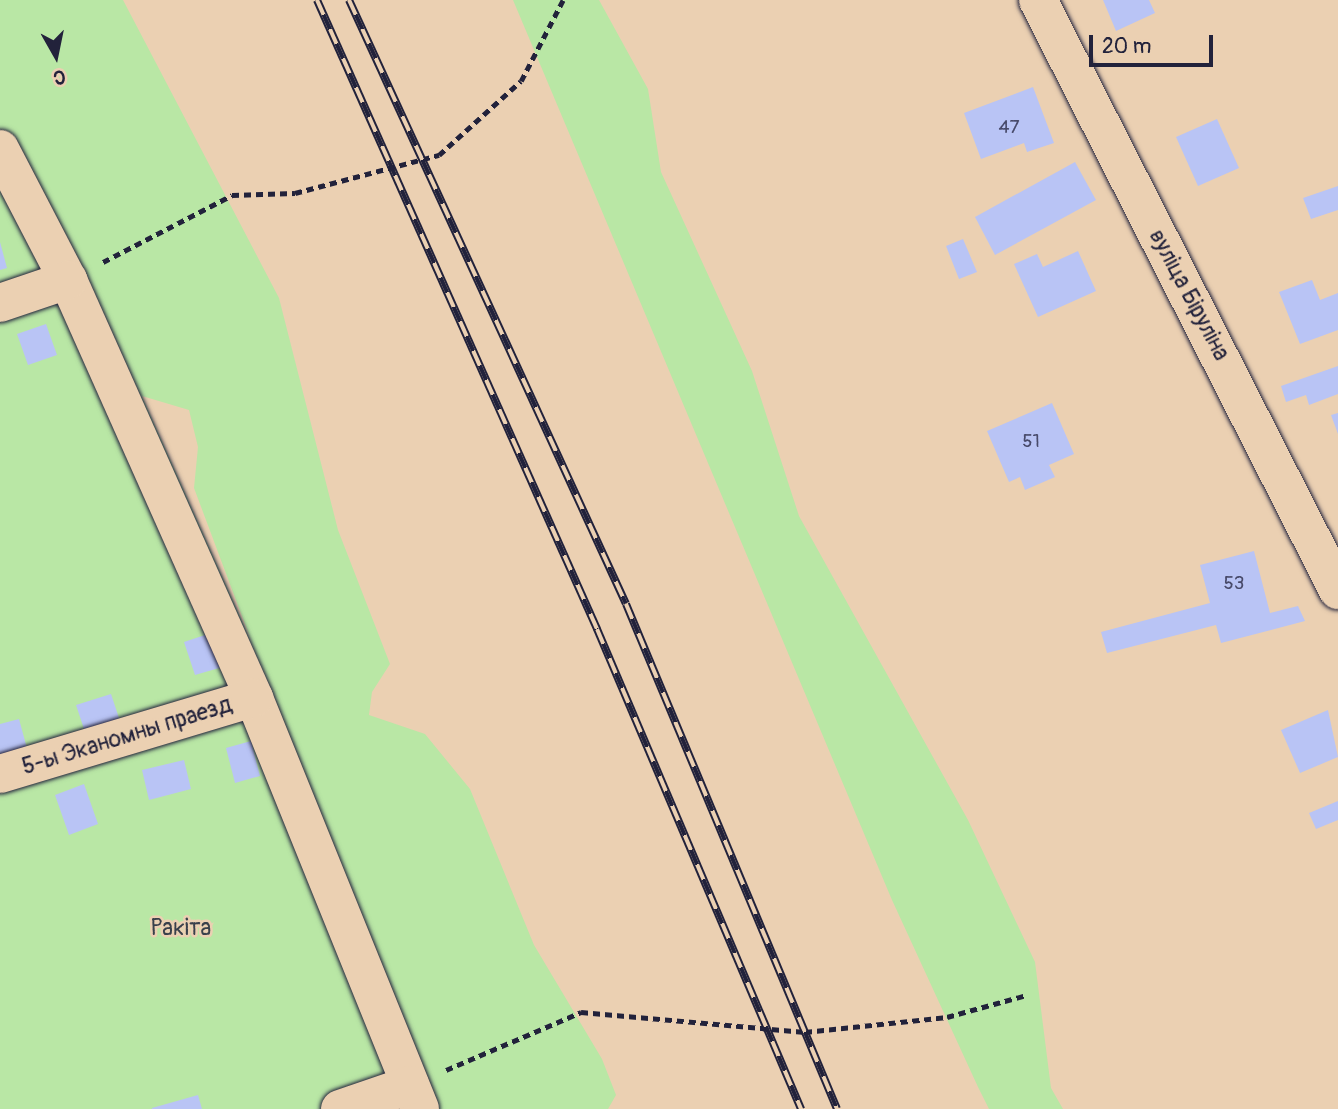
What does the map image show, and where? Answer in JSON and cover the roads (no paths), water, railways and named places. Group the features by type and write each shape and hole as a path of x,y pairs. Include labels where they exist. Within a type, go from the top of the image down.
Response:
{"street":[{"name":"вуліца Біруліна","path":"1038,0 1338,590"},
{"path":"0,149 68,280 254,698 415,1097 340,1109"},
{"path":"0,303 68,280"},
{"name":"5-ы Эканомны праезд","path":"0,775 254,698"}],"railway":[{"path":"317,0 597,629 801,1109"},
{"path":"349,0 626,604 837,1109"}],"park label":[{"name":"Ракіта","path":"181,928"}]}
